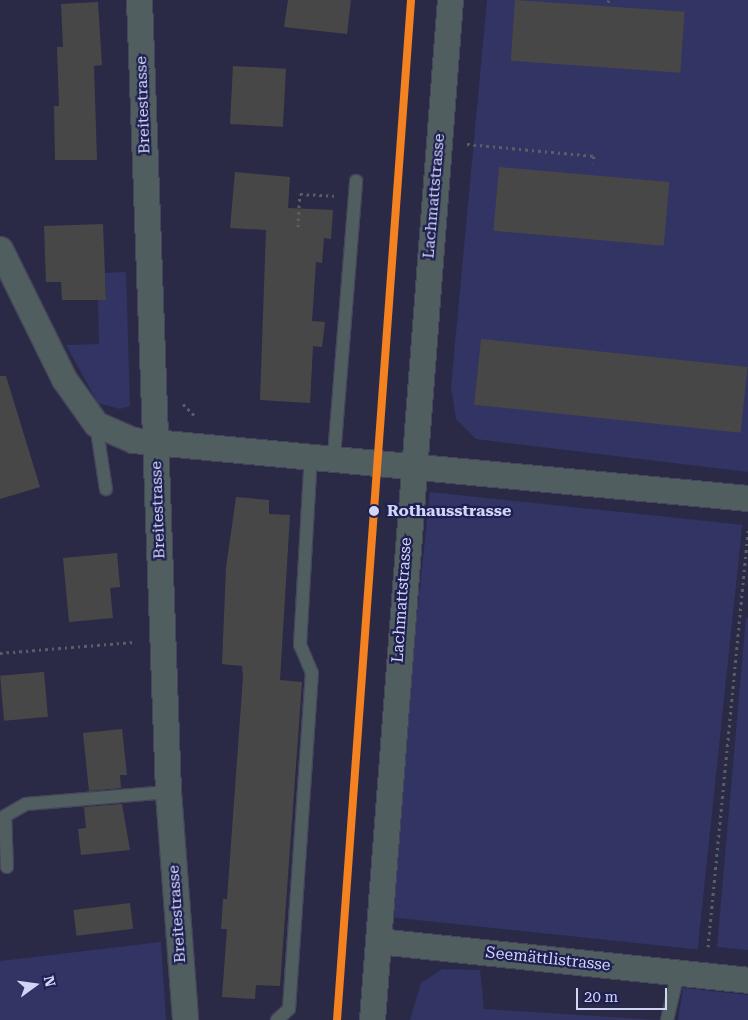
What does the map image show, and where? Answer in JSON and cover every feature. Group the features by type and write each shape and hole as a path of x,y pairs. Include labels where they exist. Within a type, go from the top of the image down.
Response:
{"street":[{"name":"Breitestrasse","path":"139,0 168,792 188,1020"},
{"name":"Lachmattstrasse","path":"372,1020 412,464 450,0"},
{"path":"0,249 64,379 96,424 155,445 323,456 748,498"},
{"name":"Seemättlistrasse","path":"378,941 748,980"}],"lane":[{"path":"277,1020 289,1009 312,673 300,645 356,181"},
{"path":"96,424 106,489"},
{"path":"7,867 5,816 26,804 168,792"},
{"path":"667,1020 678,973"}],"path":[{"path":"439,141 594,156 592,163"},
{"path":"298,227 300,194 354,198"},
{"path":"179,397 186,410 205,421"},
{"path":"706,975 748,530"},
{"path":"0,653 120,643"}],"shaded area":[{"path":"487,0 748,0 748,472 476,439 456,419 451,387"},
{"path":"126,272 130,406 120,409 98,403 66,345 99,344 98,300 106,299 105,273"},
{"path":"430,492 742,525 698,949 385,917"},
{"path":"746,617 748,618 748,950 717,947"},
{"path":"161,942 166,1020 0,1020 0,961"},
{"path":"442,969 480,970 484,1009 658,1020 410,1020 421,983"},
{"path":"683,988 748,995 748,1020 678,1020"}],"building":[{"path":"288,0 351,0 347,34 284,27"},
{"path":"515,0 685,12 680,73 511,61"},
{"path":"98,2 102,65 94,66 97,160 55,160 54,106 59,106 57,47 63,47 61,4"},
{"path":"233,66 286,69 283,127 230,124"},
{"path":"499,167 669,182 664,246 493,231"},
{"path":"235,172 290,177 288,208 333,210 331,239 324,238 322,263 316,262 312,321 325,322 322,347 313,346 310,403 260,400 266,230 230,228"},
{"path":"103,224 106,300 62,300 61,282 46,282 44,226"},
{"path":"481,339 748,367 741,433 474,405"},
{"path":"0,376 6,376 40,487 0,499"},
{"path":"236,497 269,500 269,514 290,515 280,680 302,682 280,986 256,985 255,999 222,997 227,929 221,929 223,899 227,899 243,677 242,666 222,664 226,568"},
{"path":"117,553 120,587 110,588 113,618 69,622 63,558"},
{"path":"44,672 48,717 4,721 0,676"},
{"path":"122,729 127,775 120,775 121,788 89,791 83,733"},
{"path":"122,804 130,850 81,855 78,829 86,828 84,807"},
{"path":"130,903 133,929 77,936 73,910"}],"transit line":[{"path":"337,1020 411,0"}],"place":[{"name":"Rothausstrasse","path":"374,511"}]}
